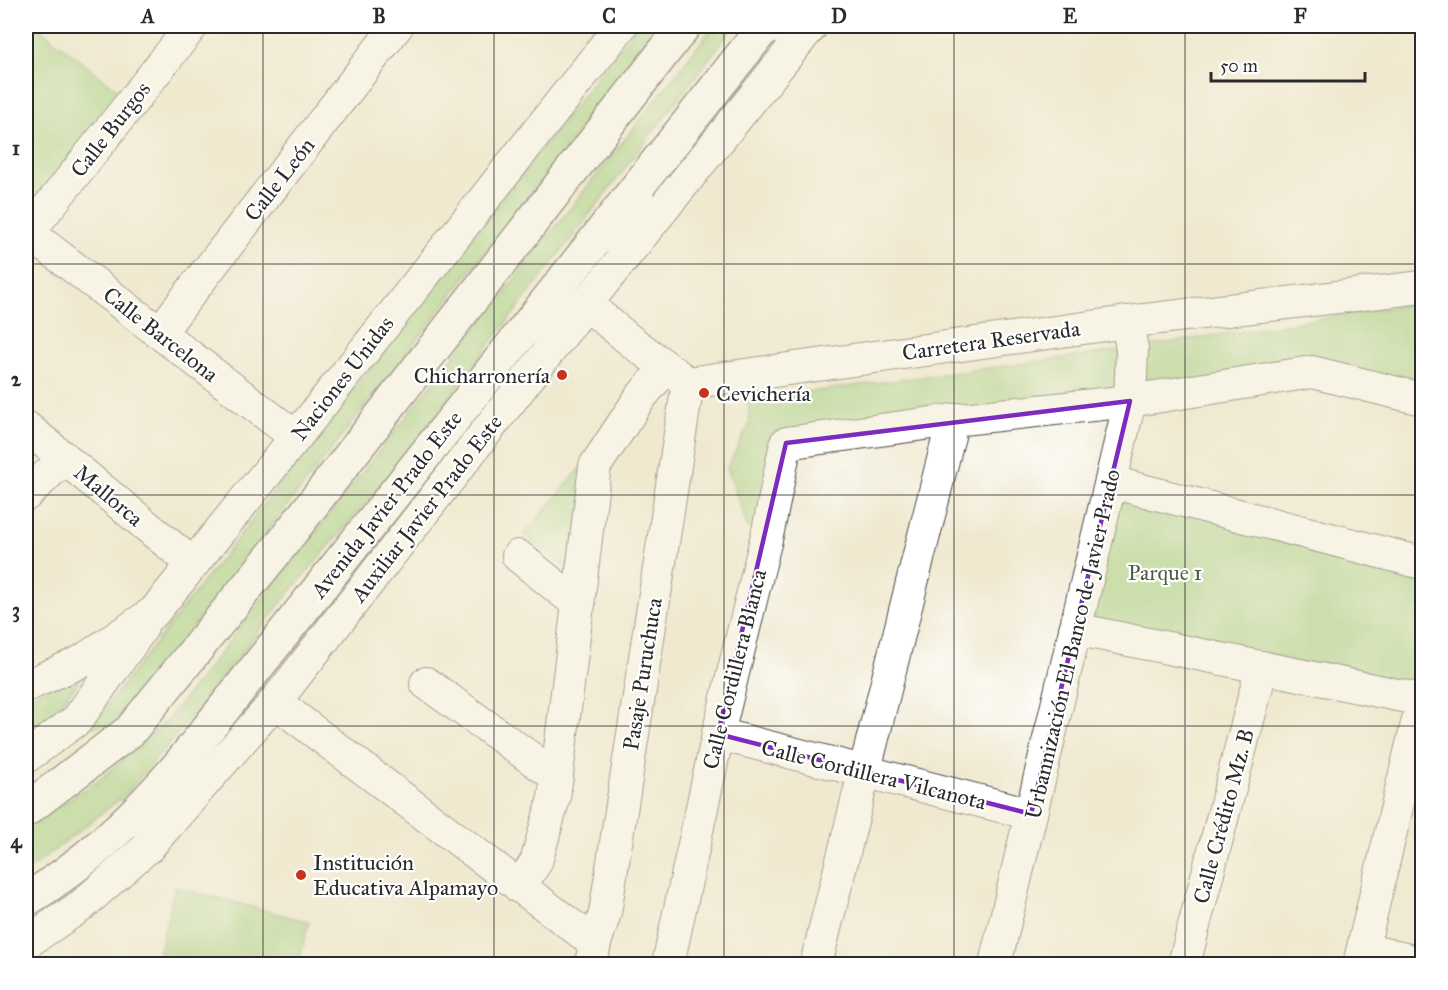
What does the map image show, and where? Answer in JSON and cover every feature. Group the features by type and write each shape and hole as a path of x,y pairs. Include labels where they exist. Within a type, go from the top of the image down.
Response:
{"main road":[{"path":"26,810 130,730 277,550 684,26"},
{"path":"765,26 810,27"},
{"name":"Avenida Javier Prado Este","path":"26,900 78,864 107,840 141,808 180,764 765,26"},
{"path":"623,258 639,185"},
{"path":"521,332 586,304"},
{"path":"149,846 180,764"}],"street":[{"name":"Calle Burgos","path":"27,232 192,26"},
{"name":"Calle León","path":"160,332 397,26"},
{"name":"Naciones Unidas","path":"26,686 81,661 154,612 296,437 621,26"},
{"name":"Auxiliar Javier Prado Este","path":"26,943 81,906 149,846 275,702 586,304 810,27"},
{"name":"Calle Barcelona","path":"27,232 296,437"},
{"name":"Carretera Reservada","path":"677,375 1422,287"},
{"path":"519,887 536,862 554,798 595,466 640,398 677,375 586,304"},
{"name":"Urbannización El Banco de Javier Prado","path":"995,964 1130,401 1132,349 1127,322"},
{"path":"816,964 953,420 1130,401 1312,372 1422,399"},
{"name":"Pasaje Puruchuca","path":"593,954 605,913 677,375"},
{"name":"Calle Cordillera Blanca","path":"668,964 718,734 768,531 786,443 953,420"},
{"name":"Mallorca","path":"26,427 193,564"},
{"path":"26,495 65,458"},
{"path":"1111,482 1422,563"},
{"path":"518,556 579,605"},
{"path":"28,750 77,720 154,612"},
{"path":"1075,629 1422,702 1361,957 1422,963"},
{"name":"Calle Crédito Mz. B","path":"1184,964 1262,667"},
{"path":"426,682 557,777"},
{"path":"275,702 519,887 593,954"},
{"name":"Calle Cordillera Vilcanota","path":"718,734 1031,814"}],"highlighted area":[{"path":"1130,401 1031,814 718,734 786,443"}],"green space":[{"path":"26,26 36,26 124,95 26,213"},
{"path":"637,26 661,26 189,632 113,724 90,727"},
{"path":"714,26 734,26 388,477 284,599 183,727 125,795 26,872 26,827 98,781 166,722"},
{"path":"1422,302 1422,399 1312,372 788,444 767,530 748,527 727,468 750,423 748,400 1132,349"},
{"path":"591,456 572,572 524,535"},
{"name":"Parque 1","path":"1111,482 1422,563 1422,700 1092,632"},
{"path":"90,666 35,738 26,717 26,699"},
{"path":"175,887 309,922 298,964 156,964"}],"place":[{"name":"Chicharronería","path":"562,375"},
{"name":"Cevichería","path":"704,393"},
{"name":"Institución Educativa Alpamayo","path":"301,875"}]}
